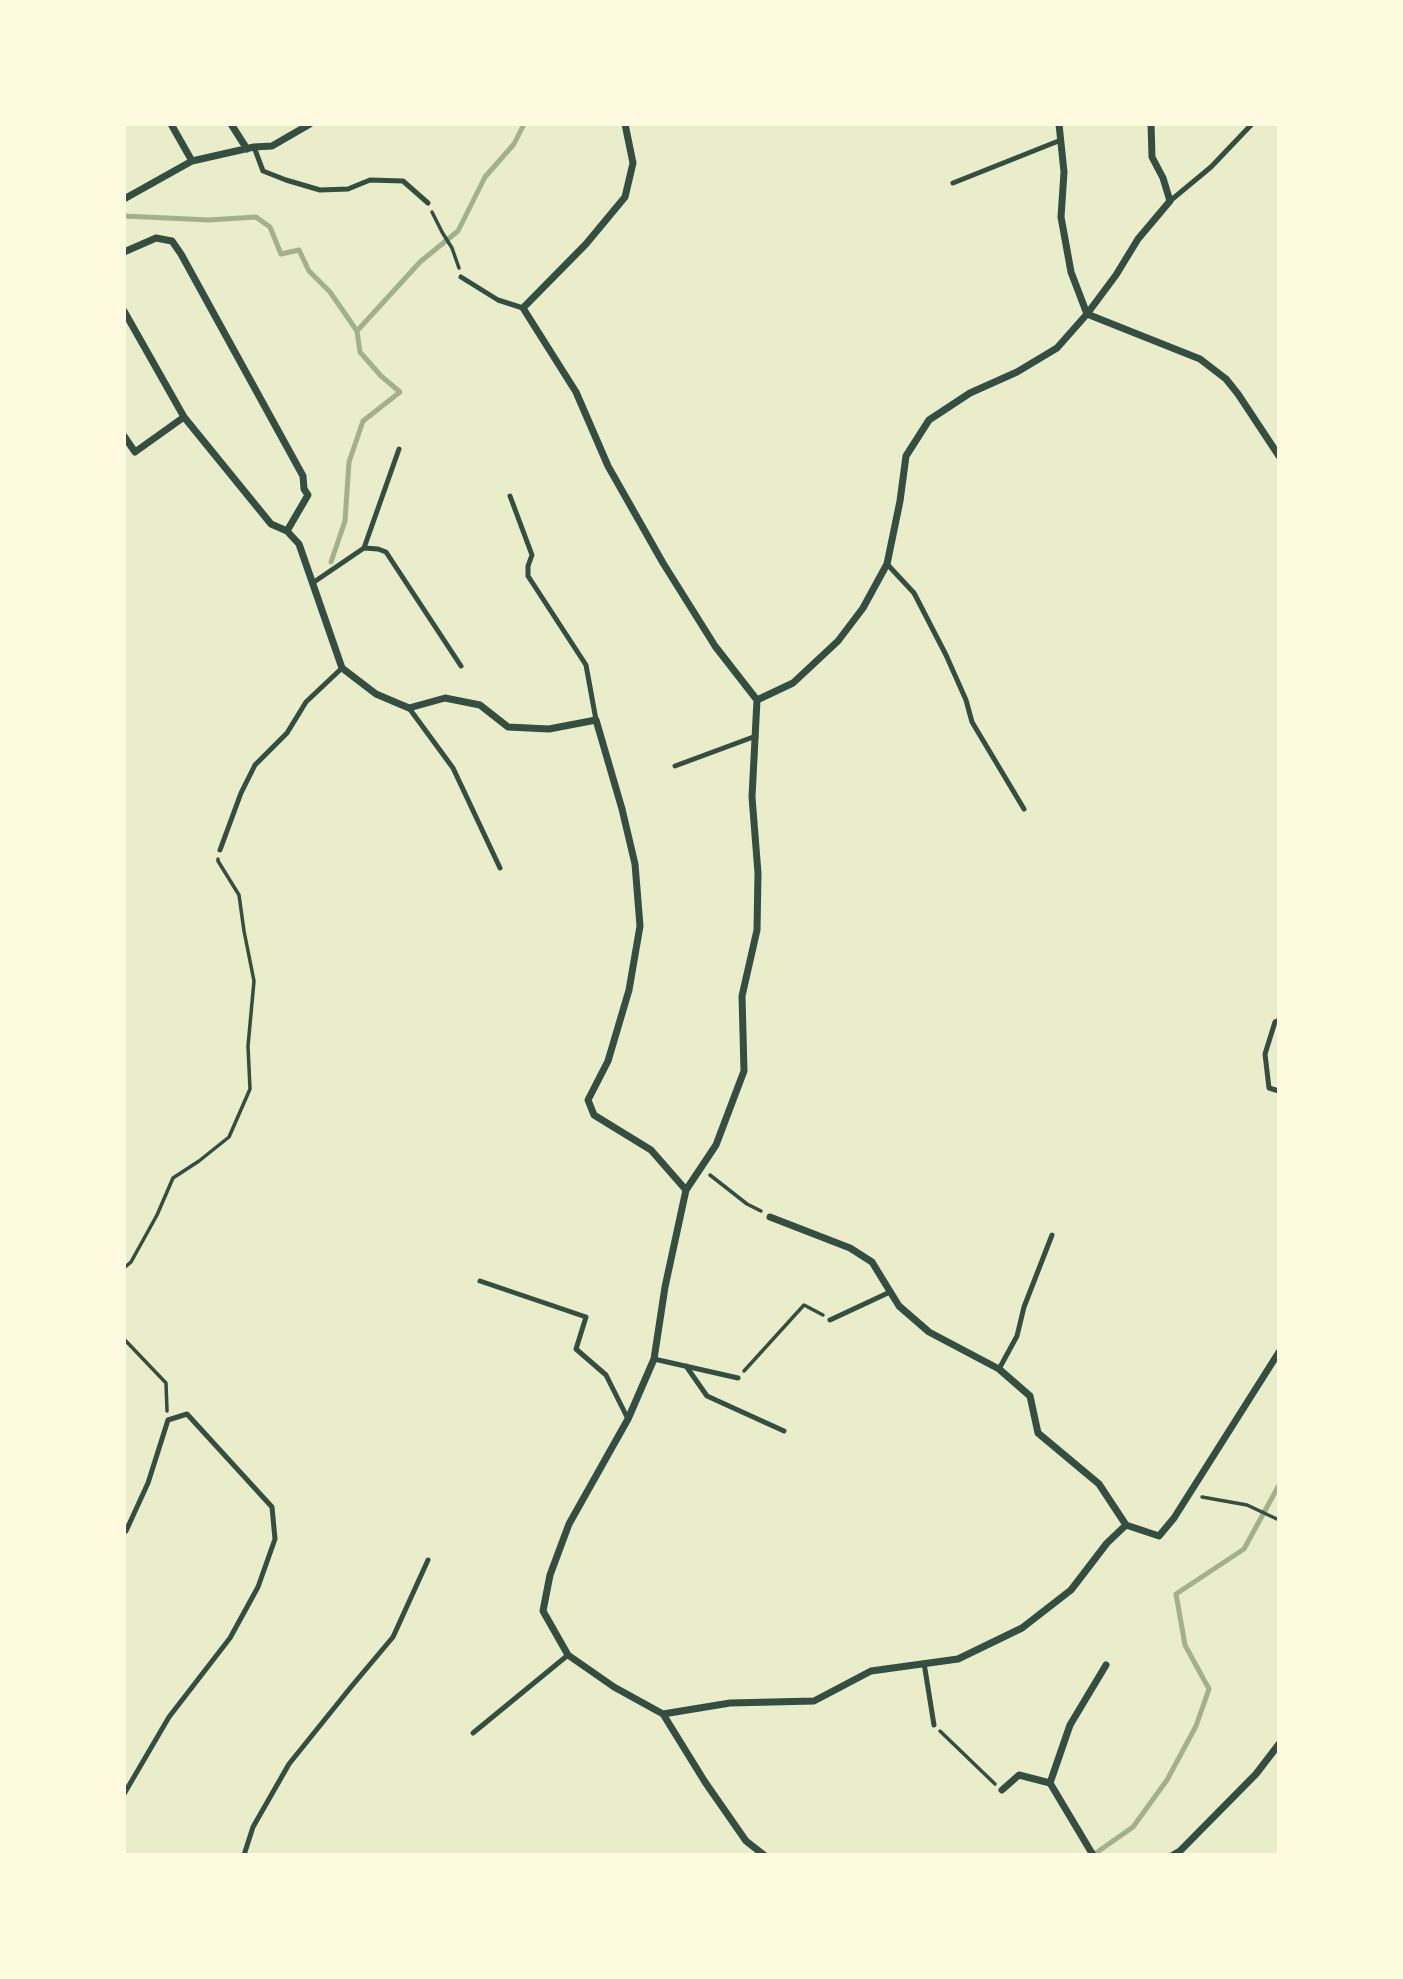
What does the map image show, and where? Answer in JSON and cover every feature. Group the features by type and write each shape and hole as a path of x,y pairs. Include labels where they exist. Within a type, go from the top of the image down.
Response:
{"street":[{"path":"172,124 192,161"},
{"path":"231,124 251,148"},
{"path":"124,199 192,161 272,146 310,124"},
{"path":"625,124 633,163 625,197 586,244 523,308 576,392 608,466 663,563 715,646 757,700 752,797 758,873 757,930 743,996 744,1072 716,1145 686,1189 654,1359 628,1419 569,1524 550,1575 544,1611 568,1655 614,1687 663,1713 705,1782 746,1841 764,1855"},
{"path":"1059,124 1064,172 1061,217 1071,272 1087,314 1200,359 1226,379 1279,456"},
{"path":"757,700 793,683 838,641 863,608 887,564 906,456 929,420 970,393 1017,372 1057,348 1087,314 1138,239 1170,201 1163,178 1152,157 1151,124"},
{"path":"124,252 156,238 172,241 181,254 303,476 304,489 308,495 286,531"},
{"path":"124,311 184,417 271,524 286,531 299,544 342,668 376,694 410,708 445,698 480,705 508,727 549,729 596,720 635,864 640,926 629,990 608,1061 588,1100 594,1115 652,1150 686,1189"},
{"path":"124,436 135,452 184,417"},
{"path":"771,1217 850,1248 872,1262 898,1306 929,1332 999,1369 1030,1396 1038,1433 1099,1484 1126,1525 1158,1536 1174,1518 1279,1352"},
{"path":"663,1713 730,1703 814,1701 871,1671 958,1659 1022,1628 1071,1590 1107,1543 1126,1525"},
{"path":"1050,1783 1070,1725 1106,1665"},
{"path":"1173,1855 1256,1774 1279,1744"},
{"path":"1002,1790 1019,1775 1050,1783 1093,1855"}],"lane":[{"path":"1170,201 1210,167 1252,124"},
{"path":"953,183 1060,140"},
{"path":"251,148 263,171 286,180 320,190 348,189 370,180 403,181 428,203"},
{"path":"461,277 498,300 523,308"},
{"path":"314,582 364,548 399,449"},
{"path":"510,496 532,555 528,576 586,665 596,720"},
{"path":"364,548 386,552 461,666"},
{"path":"887,564 914,593 946,655 966,700 972,722 1024,809"},
{"path":"220,850 241,793 255,765 287,733 306,702 342,668"},
{"path":"410,708 453,768 500,868"},
{"path":"675,766 756,736"},
{"path":"1279,1020 1275,1022 1265,1054 1269,1088 1279,1091"},
{"path":"999,1369 1017,1336 1024,1307 1052,1235"},
{"path":"480,1281 586,1317 576,1349 606,1376 628,1419"},
{"path":"830,1320 890,1292"},
{"path":"654,1359 738,1378"},
{"path":"686,1367 707,1396 784,1431"},
{"path":"124,1794 169,1717 230,1638 258,1587 275,1539 272,1507 187,1414 167,1420 148,1483 126,1531"},
{"path":"244,1855 253,1827 289,1764 393,1637 428,1560"},
{"path":"473,1733 568,1655"},
{"path":"924,1663 934,1725"}],"path":[{"path":"428,203 452,248 461,277"},
{"path":"124,1268 131,1262 173,1178 229,1137 250,1090 248,1046 254,981 239,895 218,862 220,850"},
{"path":"700,1168 747,1204 771,1217"},
{"path":"738,1378 804,1305 830,1320"},
{"path":"124,1339 166,1383 167,1420"},
{"path":"1189,1494 1247,1505 1279,1520"},
{"path":"934,1725 1002,1790"}],"waterway":[{"path":"331,562 345,521 349,462 363,421 400,392 381,376 360,352 357,331 420,262 458,231 485,177 514,144 524,124"},
{"path":"124,216 209,220 256,217 270,227 281,254 299,250 309,271 330,292 357,331"},
{"path":"1093,1855 1133,1827 1167,1780 1196,1726 1209,1689 1185,1645 1176,1594 1244,1549 1279,1485"}]}
